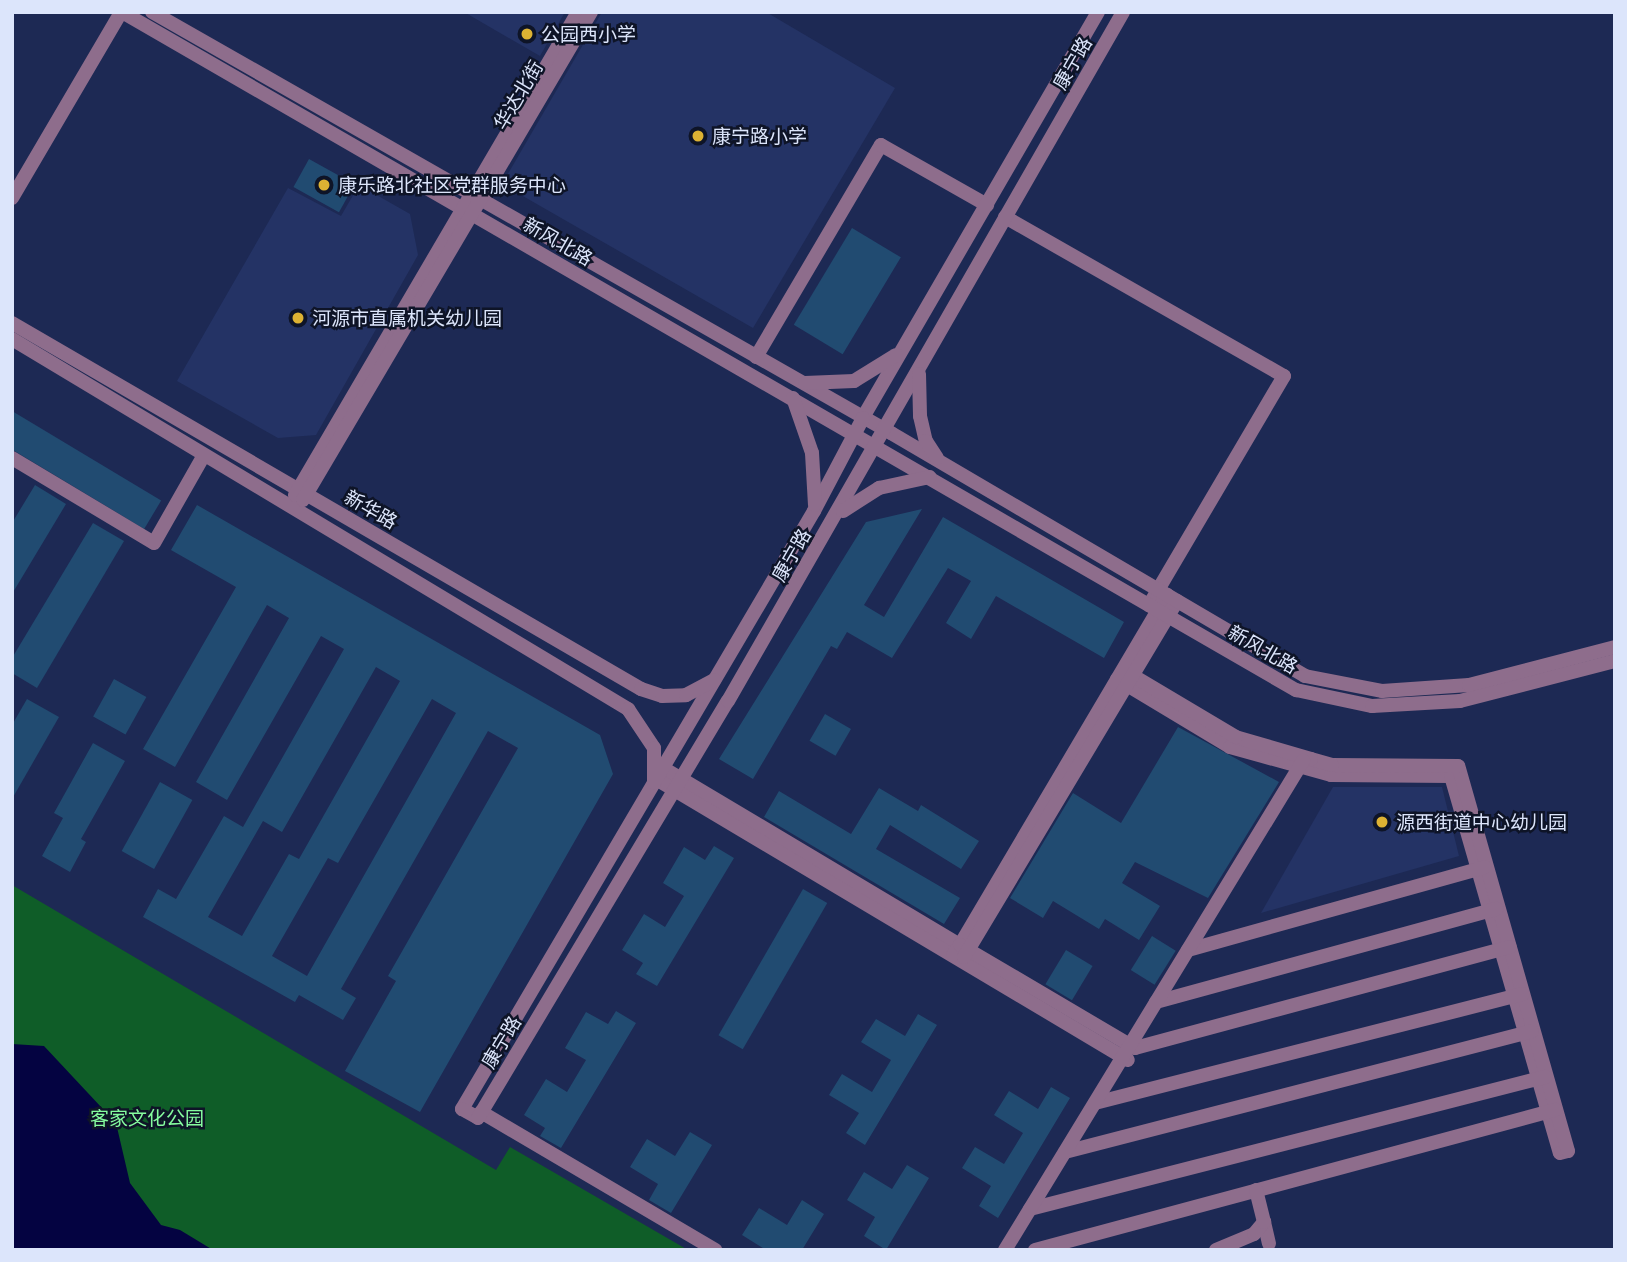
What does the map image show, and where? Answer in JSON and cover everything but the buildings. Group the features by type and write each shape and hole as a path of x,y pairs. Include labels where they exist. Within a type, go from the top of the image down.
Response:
{"street":[{"path":"12,198 122,12"},
{"name":"新风北路","path":"122,12 1296,690 1372,706 1460,701 1615,661"},
{"name":"新风北路","path":"152,12 883,429 1305,676 1382,691 1469,685 1615,647"},
{"name":"华达北街","path":"473,195 578,12"},
{"name":"华达北街","path":"473,195 591,12"},
{"name":"康宁路","path":"1098,12 863,418 814,511 462,1109 480,1115 832,522 1123,12"},
{"path":"756,357 881,145 987,205"},
{"path":"293,508 473,195"},
{"path":"961,953 1125,678 1284,376 1005,216"},
{"name":"新华路","path":"12,323 641,689 662,696 686,695 715,680"},
{"name":"新华路","path":"12,339 628,709 654,748 658,777"},
{"path":"802,383 854,381 903,351"},
{"path":"921,362 916,392 920,416 926,441 939,462"},
{"path":"793,398 812,453 814,511"},
{"path":"12,458 154,543 204,454"},
{"path":"832,522 854,499 878,488 930,477"},
{"path":"1159,610 1167,596"},
{"path":"1035,1250 1552,1111 1482,868 1458,766 1305,763 1236,737 1125,678"},
{"path":"1005,1250 1034,1208 1305,763"},
{"path":"658,777 678,785 1129,1053 1505,948"},
{"path":"1192,948 1482,868"},
{"path":"1160,1001 1494,910"},
{"path":"1099,1102 1519,995"},
{"path":"1069,1151 1529,1032"},
{"path":"1012,1250 1034,1208 1543,1078"},
{"path":"480,1115 702,1250"},
{"path":"480,1115 715,1250"},
{"path":"1256,1190 1269,1243"},
{"path":"1216,1250 1254,1234 1264,1222"}],"shaded area":[{"name":"公园西小学","path":"464,12 565,12 540,56"},
{"name":"康宁路小学","path":"602,12 766,12 895,88 753,328 502,184"},
{"name":"河源市直属机关幼儿园","path":"359,185 410,214 418,255 316,435 278,438 177,381 288,188 341,216"},
{"name":"源西街道中心幼儿园","path":"1333,787 1442,787 1459,856 1261,913"},
{"path":"12,1044 44,1046 116,1123 130,1183 161,1225 180,1230 213,1250 12,1250"}],"green space":[{"name":"客家文化公园","path":"12,885 496,1170 510,1147 688,1250 12,1250"}],"place":[{"name":"公园西小学","path":"527,34"},
{"name":"康宁路小学","path":"698,136"},
{"name":"康乐路北社区党群服务中心","path":"324,185"},
{"name":"河源市直属机关幼儿园","path":"298,318"},
{"name":"源西街道中心幼儿园","path":"1382,822"}]}
